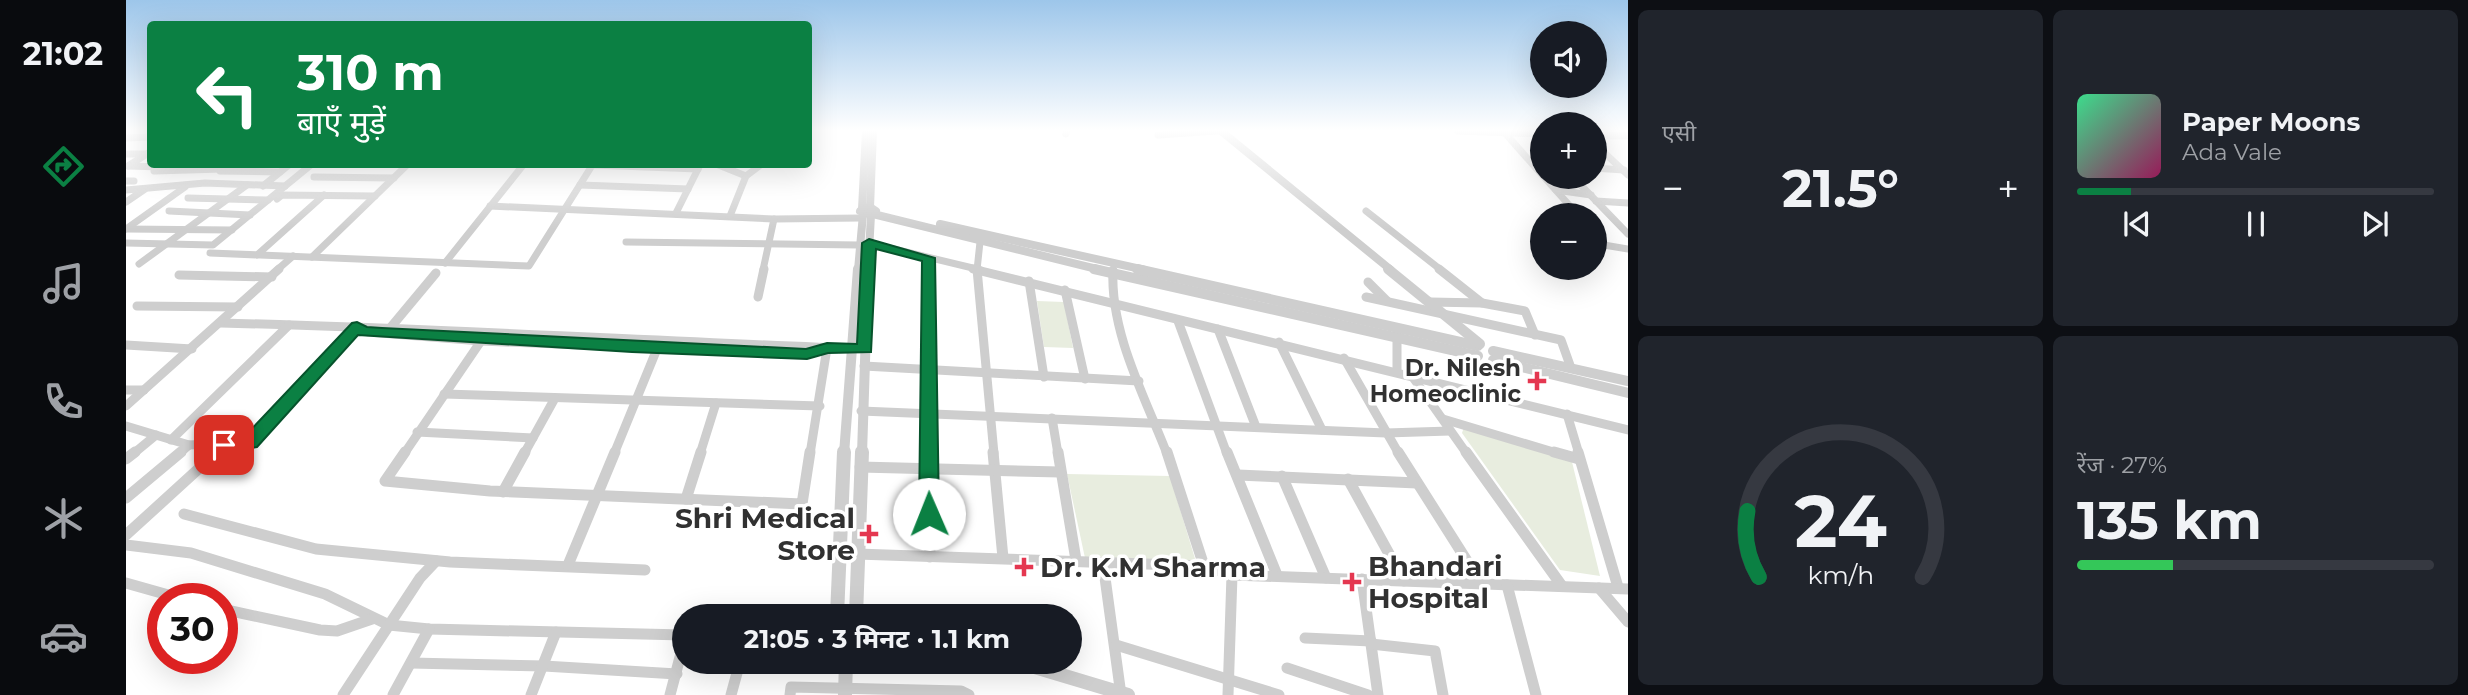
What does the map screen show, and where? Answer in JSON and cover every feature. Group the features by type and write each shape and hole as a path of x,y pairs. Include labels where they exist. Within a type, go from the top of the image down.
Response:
{"street":[{"path":"867,163 868,212"},
{"path":"838,604 851,349 868,212 871,163"},
{"path":"1261,163 1446,315 1479,349"},
{"path":"127,167 147,166"},
{"path":"159,168 155,171 223,168 280,172"},
{"path":"186,171 189,168"},
{"path":"205,183 223,168"},
{"path":"263,186 285,168"},
{"path":"126,243 211,246 307,168"},
{"path":"312,257 404,168"},
{"path":"445,263 521,168"},
{"path":"375,196 282,195 210,253 528,266 591,168"},
{"path":"676,214 699,168"},
{"path":"726,168 746,176"},
{"path":"730,216 746,176 757,168"},
{"path":"1607,170 1626,172"},
{"path":"314,177 394,178"},
{"path":"126,190 205,183 285,186"},
{"path":"580,184 688,190"},
{"path":"139,264 247,185"},
{"path":"126,229 186,186"},
{"path":"126,202 145,189"},
{"path":"1585,189 1628,234"},
{"path":"1556,190 1628,203"},
{"path":"1556,190 1567,203"},
{"path":"257,255 324,195"},
{"path":"188,198 268,200"},
{"path":"490,206 774,219 868,212 1398,333 1479,349 1493,355 1628,392 1626,380 1493,355"},
{"path":"169,211 250,215"},
{"path":"1366,211 1482,303"},
{"path":"868,212 980,242 1113,269"},
{"path":"758,297 774,219"},
{"path":"126,229 232,230"},
{"path":"626,242 864,244 1029,281 1178,321 1279,342 1628,430"},
{"path":"980,242 981,255 977,270 1003,558"},
{"path":"856,604 865,349 864,244"},
{"path":"1607,245 1628,248"},
{"path":"126,406 293,256"},
{"path":"929,258 927,415 930,557"},
{"path":"1113,269 1115,305 1154,424 1174,471 1204,566"},
{"path":"391,327 436,274"},
{"path":"179,275 272,276"},
{"path":"1029,281 1044,377"},
{"path":"1368,282 1388,302"},
{"path":"1065,290 1085,379"},
{"path":"1366,297 1561,340 1571,368"},
{"path":"1430,302 1482,303 1525,311 1535,335"},
{"path":"137,306 238,307"},
{"path":"1178,321 1216,426 1277,575"},
{"path":"221,323 391,327 807,354 827,348 865,349"},
{"path":"171,440 289,326"},
{"path":"357,326 363,331 481,341 659,344"},
{"path":"126,426 189,445 250,442 357,326"},
{"path":"1218,329 1256,428"},
{"path":"1397,372 1398,333"},
{"path":"481,341 385,481 503,492 802,504 820,406 827,348"},
{"path":"1279,342 1322,430"},
{"path":"568,565 659,344"},
{"path":"126,345 192,349"},
{"path":"1344,359 1386,433 1481,583"},
{"path":"864,366 1139,381"},
{"path":"1412,376 1562,586"},
{"path":"126,390 144,390"},
{"path":"444,394 820,406"},
{"path":"503,492 555,398"},
{"path":"686,499 716,403"},
{"path":"861,411 1386,433 1450,431"},
{"path":"858,554 1204,566 1232,575 1623,588 1579,459 1567,414"},
{"path":"1052,418 1076,560"},
{"path":"1443,419 1579,459"},
{"path":"417,432 533,438"},
{"path":"126,459 156,435"},
{"path":"126,498 189,445"},
{"path":"126,535 224,445"},
{"path":"860,467 1060,472"},
{"path":"1238,475 1417,483"},
{"path":"1282,476 1326,578"},
{"path":"1348,479 1404,581"},
{"path":"184,514 316,549 436,561 645,570"},
{"path":"126,545 191,553 287,582 326,594 360,609 372,619 389,625 429,629 672,635"},
{"path":"343,695 420,578 436,561"},
{"path":"1057,674 1123,694 1103,563"},
{"path":"1228,695 1232,575"},
{"path":"1362,579 1378,695"},
{"path":"126,583 147,589"},
{"path":"1507,585 1536,695"},
{"path":"1599,588 1628,622"},
{"path":"238,612 338,631 372,619"},
{"path":"393,695 429,629"},
{"path":"531,695 556,632"},
{"path":"1305,638 1435,651 1443,695"},
{"path":"1116,645 1279,695"},
{"path":"411,663 544,666 672,674"},
{"path":"1287,668 1368,695"},
{"path":"670,695 677,674"},
{"path":"731,695 737,674"},
{"path":"845,692 846,674"},
{"path":"790,695 791,687 845,692 964,694"}],"shaded area":[{"path":"1037,301 1064,302 1073,348 1044,347"},
{"path":"1464,427 1572,462 1600,576 1560,570 1462,433"},
{"path":"1067,474 1170,476 1196,562 1085,558"}],"place":[{"name":"Dr. Nilesh Homeoclinic","path":"1537,381"},
{"name":"Shri Medical Store","path":"869,534"},
{"name":"Dr. K.M Sharma","path":"1024,567"},
{"name":"Bhandari Hospital","path":"1352,582"}],"route":[{"path":"224,445 250,442 357,326 363,331 481,341 632,348 807,354 827,348 865,349 869,243 929,258 929,514"}]}
